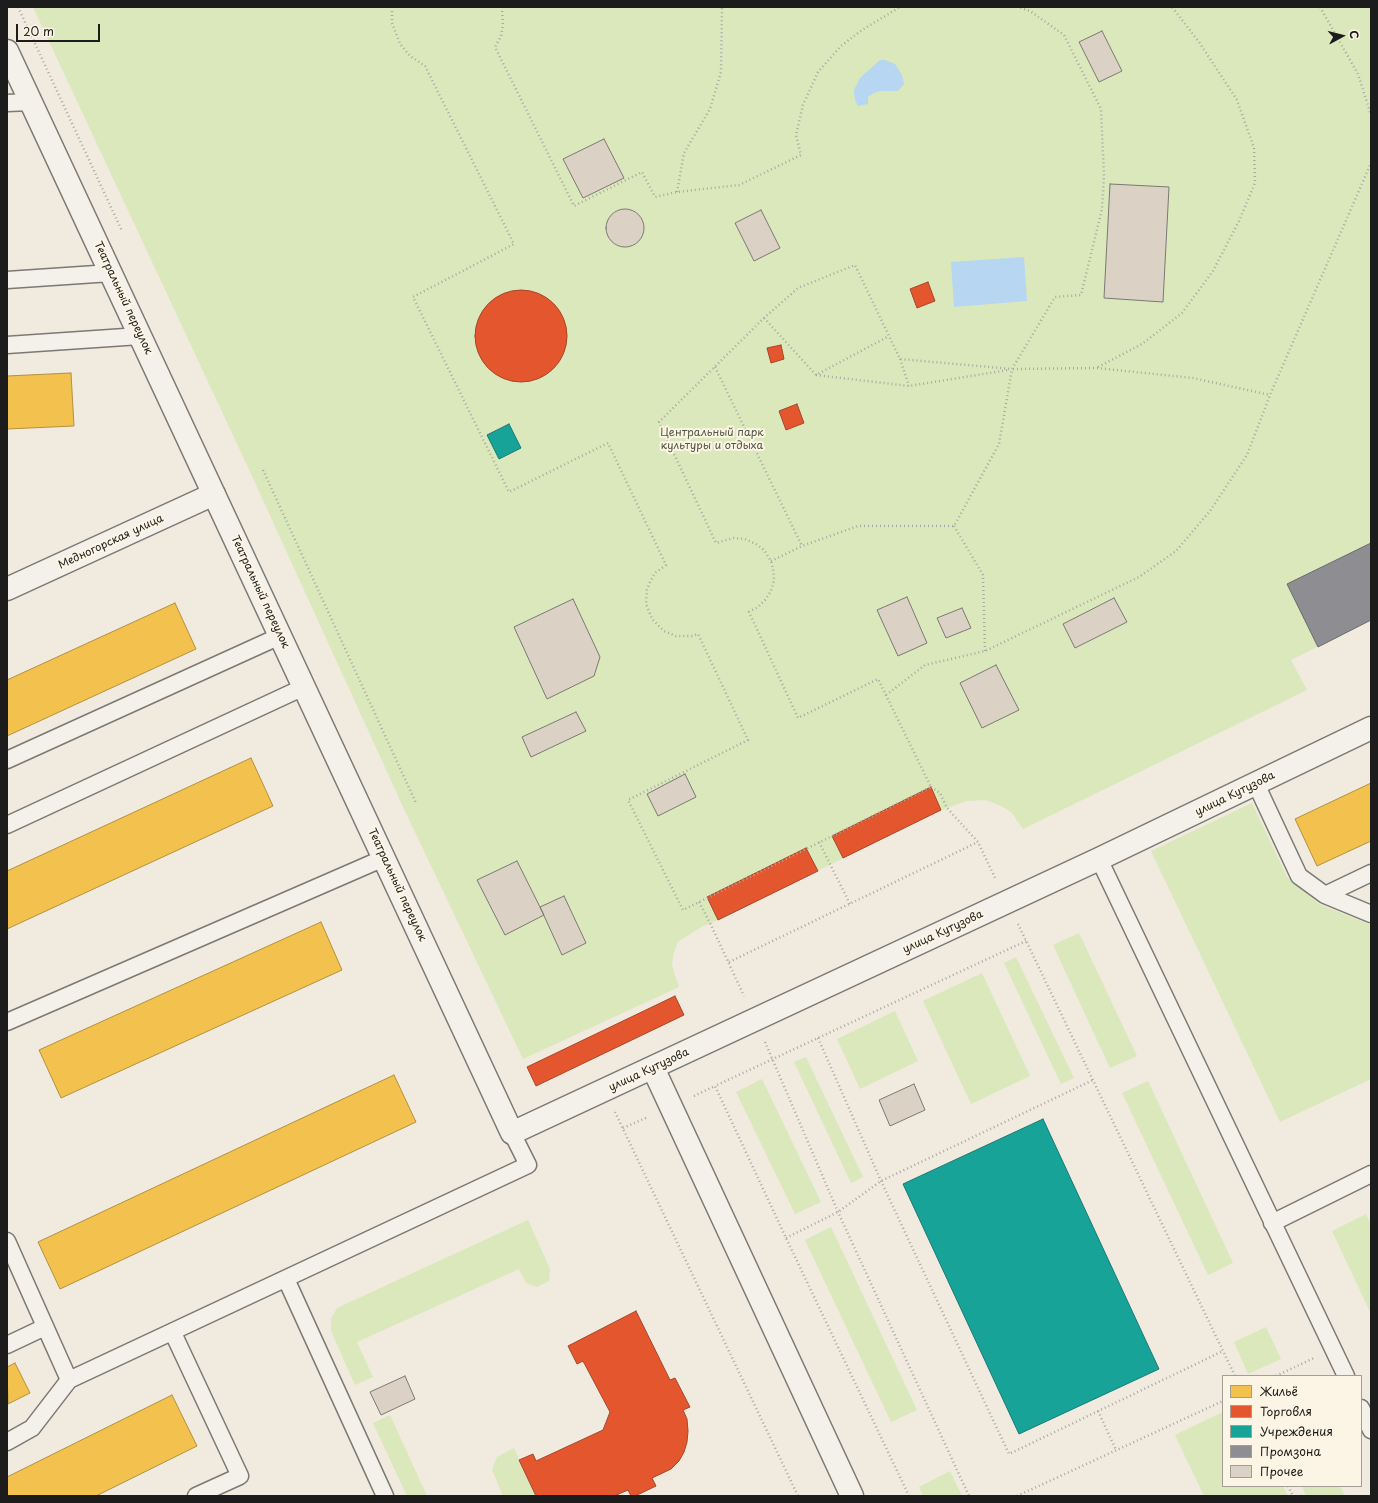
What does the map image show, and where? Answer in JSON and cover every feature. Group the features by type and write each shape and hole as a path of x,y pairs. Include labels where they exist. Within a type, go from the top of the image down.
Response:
{"street":[{"name":"Театральный переулок","path":"7,51 512,1133"},
{"name":"Медногорская улица","path":"7,589 214,494"},
{"name":"улица Кутузова","path":"512,1133 1099,859 1371,728"},
{"path":"653,1068 852,1496"}],"lane":[{"path":"7,103 31,102"},
{"path":"7,280 111,273"},
{"path":"7,345 140,336"},
{"path":"7,760 280,636"},
{"path":"7,825 304,687"},
{"path":"1256,784 1299,876 1325,895 1371,914"},
{"path":"7,1022 384,858"},
{"path":"1099,859 1346,1375"},
{"path":"1325,895 1371,873"},
{"path":"7,1442 32,1428 69,1380 173,1333 528,1165 512,1133"},
{"path":"1272,1223 1371,1174"},
{"path":"7,1241 69,1380"},
{"path":"286,1279 385,1496"},
{"path":"7,1345 45,1327"},
{"path":"173,1333 240,1476 196,1496"},
{"path":"1362,1410 1371,1430"}],"path":[{"path":"392,7 392,23 400,44 410,56 425,66 514,244 413,297 509,492 608,443 666,565 655,573 647,590 646,604 652,619 664,631 676,636 692,636 698,634 748,740 628,800 683,910 931,787"},
{"path":"502,7 503,25 501,36 496,47 574,206 642,172 655,198 676,192 739,185 801,155 796,136 803,105 818,72 847,42 862,30 900,7"},
{"path":"676,192 684,153 710,109 721,72 722,7"},
{"path":"954,526 999,444 1012,369 1055,297 1081,294 1102,209 1104,176 1101,109 1064,35 1030,11 1019,7"},
{"path":"1097,368 1142,344 1182,313 1213,271 1239,221 1255,183 1254,148 1237,100 1199,42 1172,7"},
{"path":"1320,7 1358,74 1371,115"},
{"path":"886,695 925,665 985,650 1139,577 1176,551 1210,511 1247,455 1270,395 1371,163"},
{"path":"729,962 978,842 947,808 940,793 931,787 878,679 798,718 749,612 766,600 771,591 774,580 774,569 771,561 760,547 745,539 734,538 716,543 659,422 764,318 798,288 855,265 900,359 909,386"},
{"path":"764,318 816,375 909,386 1012,369"},
{"path":"816,375 889,336"},
{"path":"900,359 1012,369 1097,368 1193,378 1270,395"},
{"path":"715,367 802,546"},
{"path":"263,470 416,803"},
{"path":"771,561 802,546 858,526 954,526"},
{"path":"954,526 983,575 985,650"},
{"path":"819,842 850,904"},
{"path":"699,902 729,962 773,1059 838,1212 969,1496"},
{"path":"910,1496 786,1238 716,1086 1026,941 1235,1375"},
{"path":"818,1038 881,1181 1009,1454 1223,1351"},
{"path":"786,1238 838,1212 881,1181 1093,1080"},
{"path":"604,1090 798,1496"},
{"path":"1278,1375 1334,1349"},
{"path":"1017,1496 1222,1401"},
{"path":"1098,1411 1116,1450"},
{"path":"1288,1487 1293,1496"}],"green space":[{"name":"Центральный парк культуры и отдыха","path":"33,7 1371,7 1371,620 1291,660 1307,690 1023,829 1012,813 1005,808 985,800 967,801 941,810 701,927 678,942 674,952 672,964 679,987 523,1059 404,809 252,476"},
{"path":"1252,803 1287,877 1319,904 1371,925 1371,1079 1280,1122 1151,851"},
{"path":"1079,933 1137,1056 1110,1068 1053,945"},
{"path":"1016,957 1074,1078 1061,1084 1004,963"},
{"path":"982,973 1030,1076 971,1104 923,1001"},
{"path":"895,1011 918,1061 860,1089 837,1039"},
{"path":"806,1057 863,1177 851,1183 794,1062"},
{"path":"762,1079 821,1202 795,1214 736,1092"},
{"path":"1148,1081 1233,1263 1208,1275 1122,1093"},
{"path":"1366,1214 1371,1224 1371,1314 1332,1231"},
{"path":"528,1220 550,1269 549,1281 537,1287 526,1283 519,1269 357,1342 373,1377 355,1385 331,1331 331,1319 337,1308"},
{"path":"831,1227 917,1410 891,1422 805,1240"},
{"path":"1266,1327 1281,1359 1248,1374 1234,1342"},
{"path":"1222,1412 1222,1487 1284,1487 1288,1496 1204,1496 1175,1435"},
{"path":"390,1415 427,1496 407,1496 373,1423"},
{"path":"514,1448 536,1496 503,1496 492,1470 497,1457"},
{"path":"950,1471 962,1496 923,1496 919,1487"},
{"path":"1302,1487 1340,1487 1345,1496 1306,1496"}],"water":[{"path":"880,60 885,60 895,64 902,75 904,84 898,91 881,91 874,93 868,97 868,104 858,106 855,100 854,90 860,78"},
{"path":"1024,257 1027,301 954,307 951,262"}],"building: Жильё":[{"path":"71,373 74,426 7,429 7,376"},
{"path":"175,603 196,649 7,736 7,680"},
{"path":"251,758 273,806 7,929 7,871"},
{"path":"1371,783 1371,841 1317,866 1295,819"},
{"path":"321,922 342,970 61,1098 39,1050"},
{"path":"394,1075 416,1122 60,1289 38,1242"},
{"path":"15,1363 30,1393 8,1404 7,1367"},
{"path":"172,1395 197,1446 96,1496 7,1496 7,1477"}],"building: Торговля":[{"path":"928,282 935,301 917,308 910,289"},
{"path":"521,290 539,294 553,304 563,318 567,336 563,354 553,368 539,378 521,382 503,378 489,368 479,354 475,336 479,318 489,304 503,294"},
{"path":"781,345 784,359 771,363 767,348"},
{"path":"797,404 804,423 786,430 779,411"},
{"path":"931,787 941,810 843,858 832,836"},
{"path":"806,848 818,871 718,920 707,897"},
{"path":"675,996 684,1015 536,1086 527,1067"},
{"path":"636,1311 670,1380 675,1378 690,1407 683,1410 687,1419 688,1431 684,1452 679,1461 671,1469 652,1478 656,1486 635,1496 631,1496 628,1490 614,1496 536,1496 519,1460 533,1454 536,1461 603,1430 610,1412 583,1361 577,1364 568,1346"}],"building: Учреждения":[{"path":"509,424 521,448 499,459 487,435"},
{"path":"1043,1119 1159,1369 1019,1434 903,1184"}],"building: Промзона":[{"path":"1371,543 1371,620 1318,647 1287,584"}],"building: Прочее":[{"path":"1102,31 1122,71 1099,82 1079,42"},
{"path":"604,139 624,178 583,198 563,159"},
{"path":"1110,184 1169,187 1163,302 1104,298"},
{"path":"621,209 629,209 639,214 643,221 643,235 639,242 629,247 621,247 611,242 609,239 606,232 606,224 611,214 614,212"},
{"path":"761,210 780,248 754,261 735,223"},
{"path":"907,597 927,643 898,656 877,610"},
{"path":"1114,598 1127,622 1075,648 1063,624"},
{"path":"573,599 600,657 594,676 547,699 514,627"},
{"path":"962,608 971,628 946,638 937,618"},
{"path":"996,665 1019,710 982,728 960,683"},
{"path":"576,712 586,731 531,757 522,737"},
{"path":"685,774 696,797 658,816 647,794"},
{"path":"517,861 544,915 505,935 477,880"},
{"path":"564,896 586,943 562,955 540,907"},
{"path":"914,1084 925,1110 890,1126 879,1100"},
{"path":"405,1376 415,1399 381,1415 370,1392"}]}
